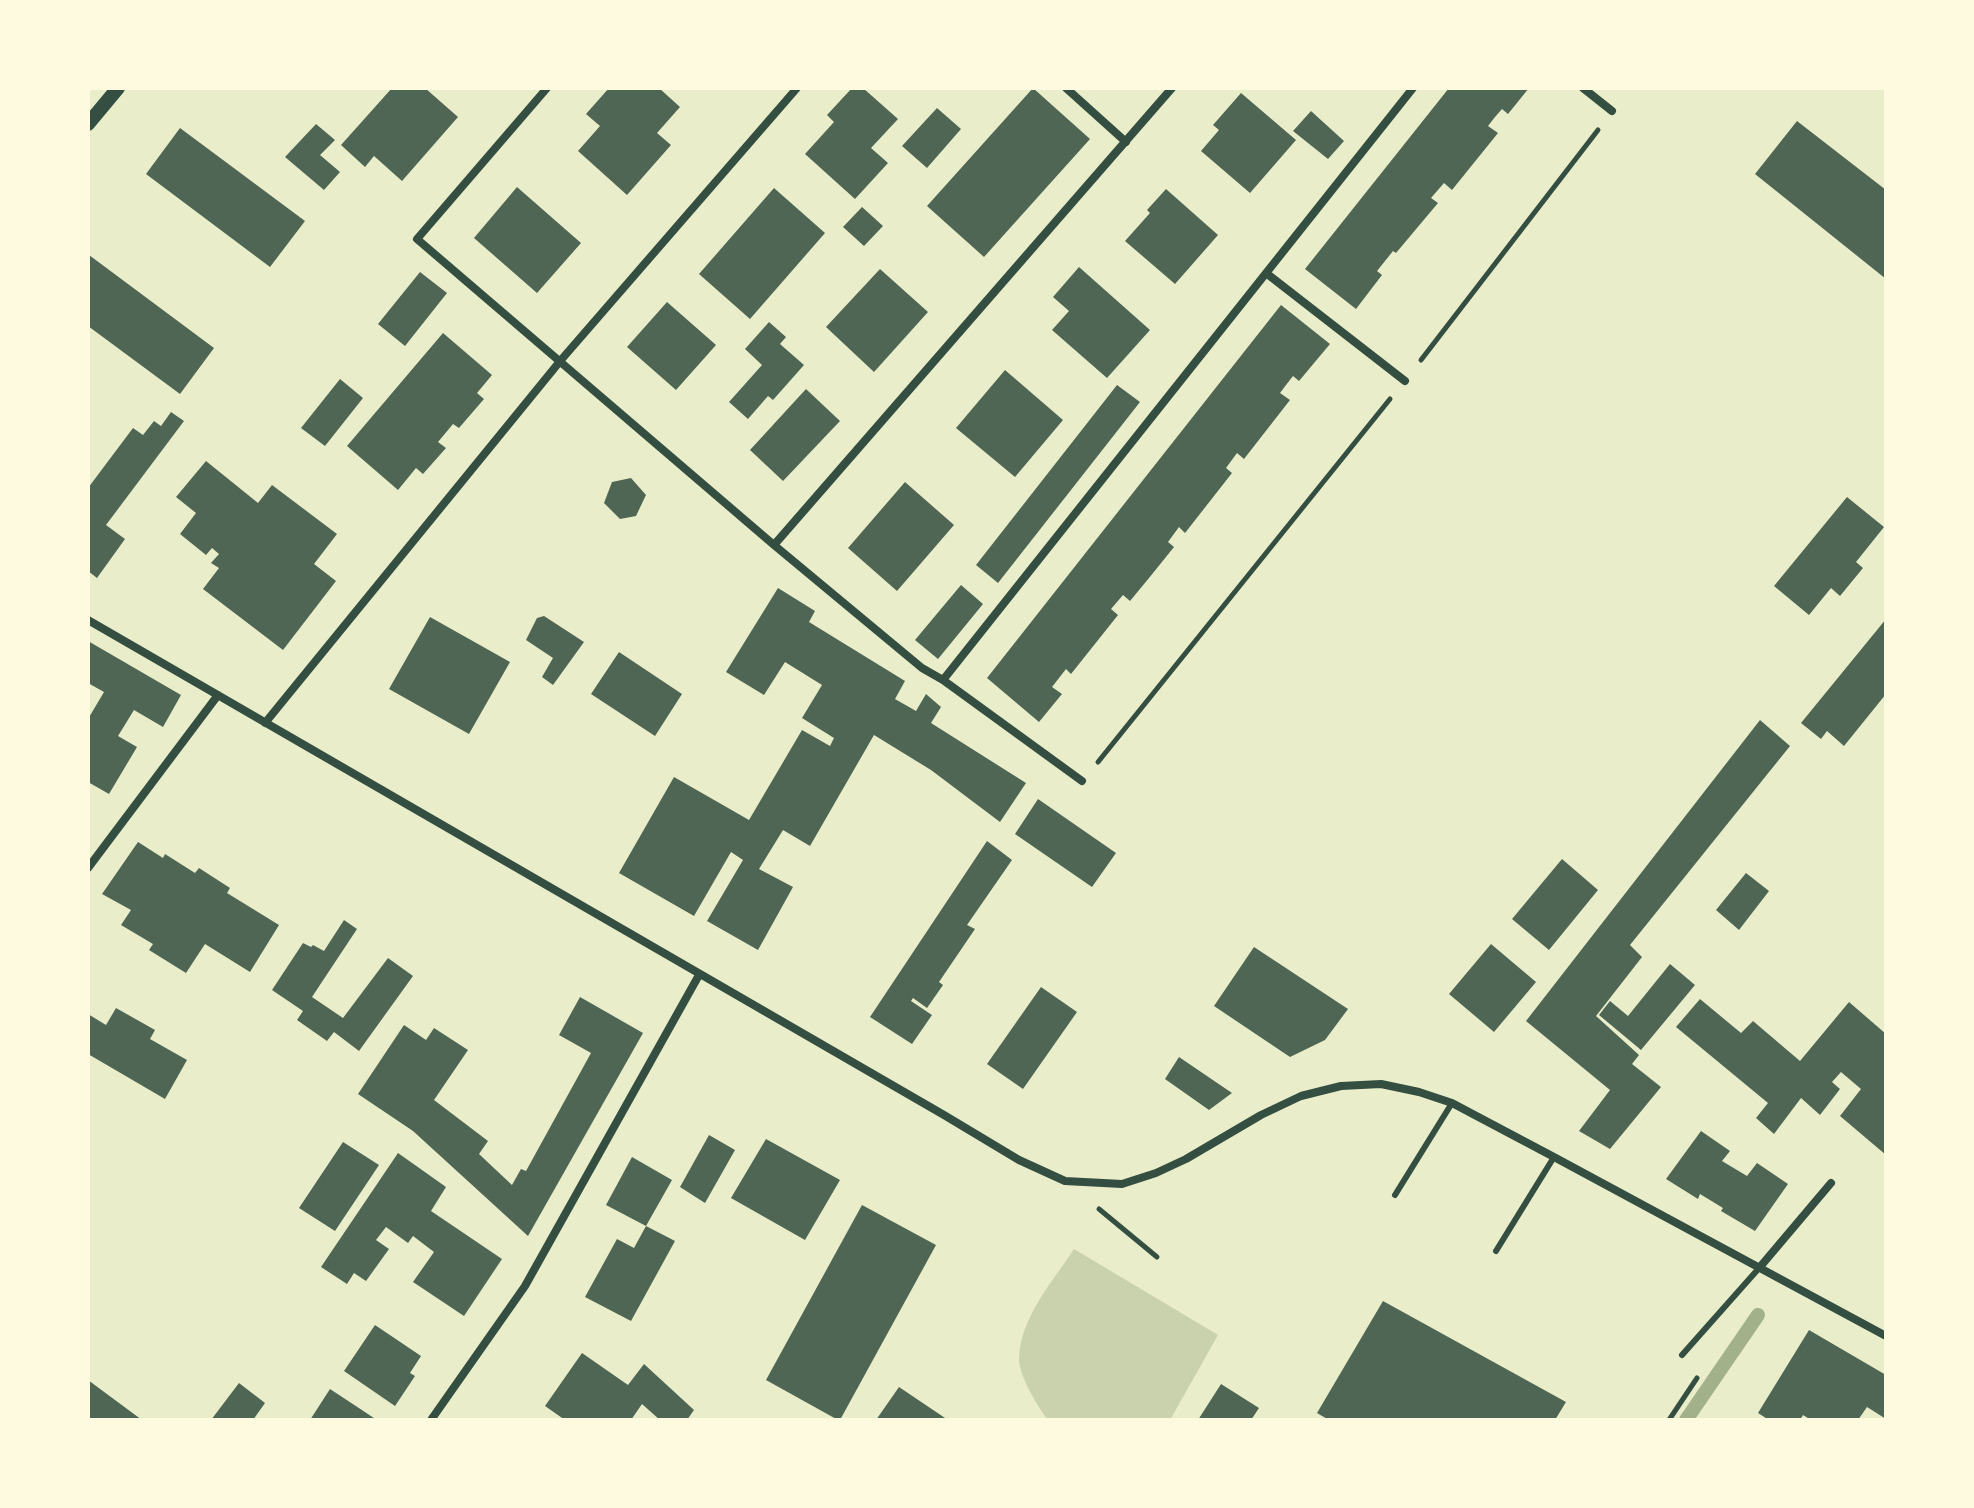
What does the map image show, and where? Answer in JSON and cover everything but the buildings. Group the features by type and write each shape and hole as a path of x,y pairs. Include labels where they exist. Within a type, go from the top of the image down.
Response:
{"street":[{"path":"88,124 118,88"},
{"path":"547,88 417,239 922,668 1082,781"},
{"path":"265,723 561,360 797,88"},
{"path":"1066,88 1126,142"},
{"path":"774,545 1172,88"},
{"path":"943,680 1413,88"},
{"path":"1583,88 1612,111"},
{"path":"1266,273 1405,381"},
{"path":"88,620 1019,1160 1065,1181 1122,1184 1186,1159 1261,1115 1301,1096 1341,1086 1381,1084 1452,1103 1886,1336"},
{"path":"89,864 218,695"},
{"path":"431,1420 525,1286 699,975"},
{"path":"1760,1267 1831,1183"}],"lane":[{"path":"1395,1195 1452,1103"},
{"path":"1496,1251 1554,1157"},
{"path":"1682,1355 1760,1267"}],"path":[{"path":"1082,781 1405,381 1612,111"},
{"path":"1065,1181 1157,1257"}],"green space":[{"path":"1074,1249 1218,1335 1170,1420 1048,1420 1034,1399 1019,1359 1025,1329 1039,1301"}],"waterway":[{"path":"1686,1420 1758,1315"}]}
